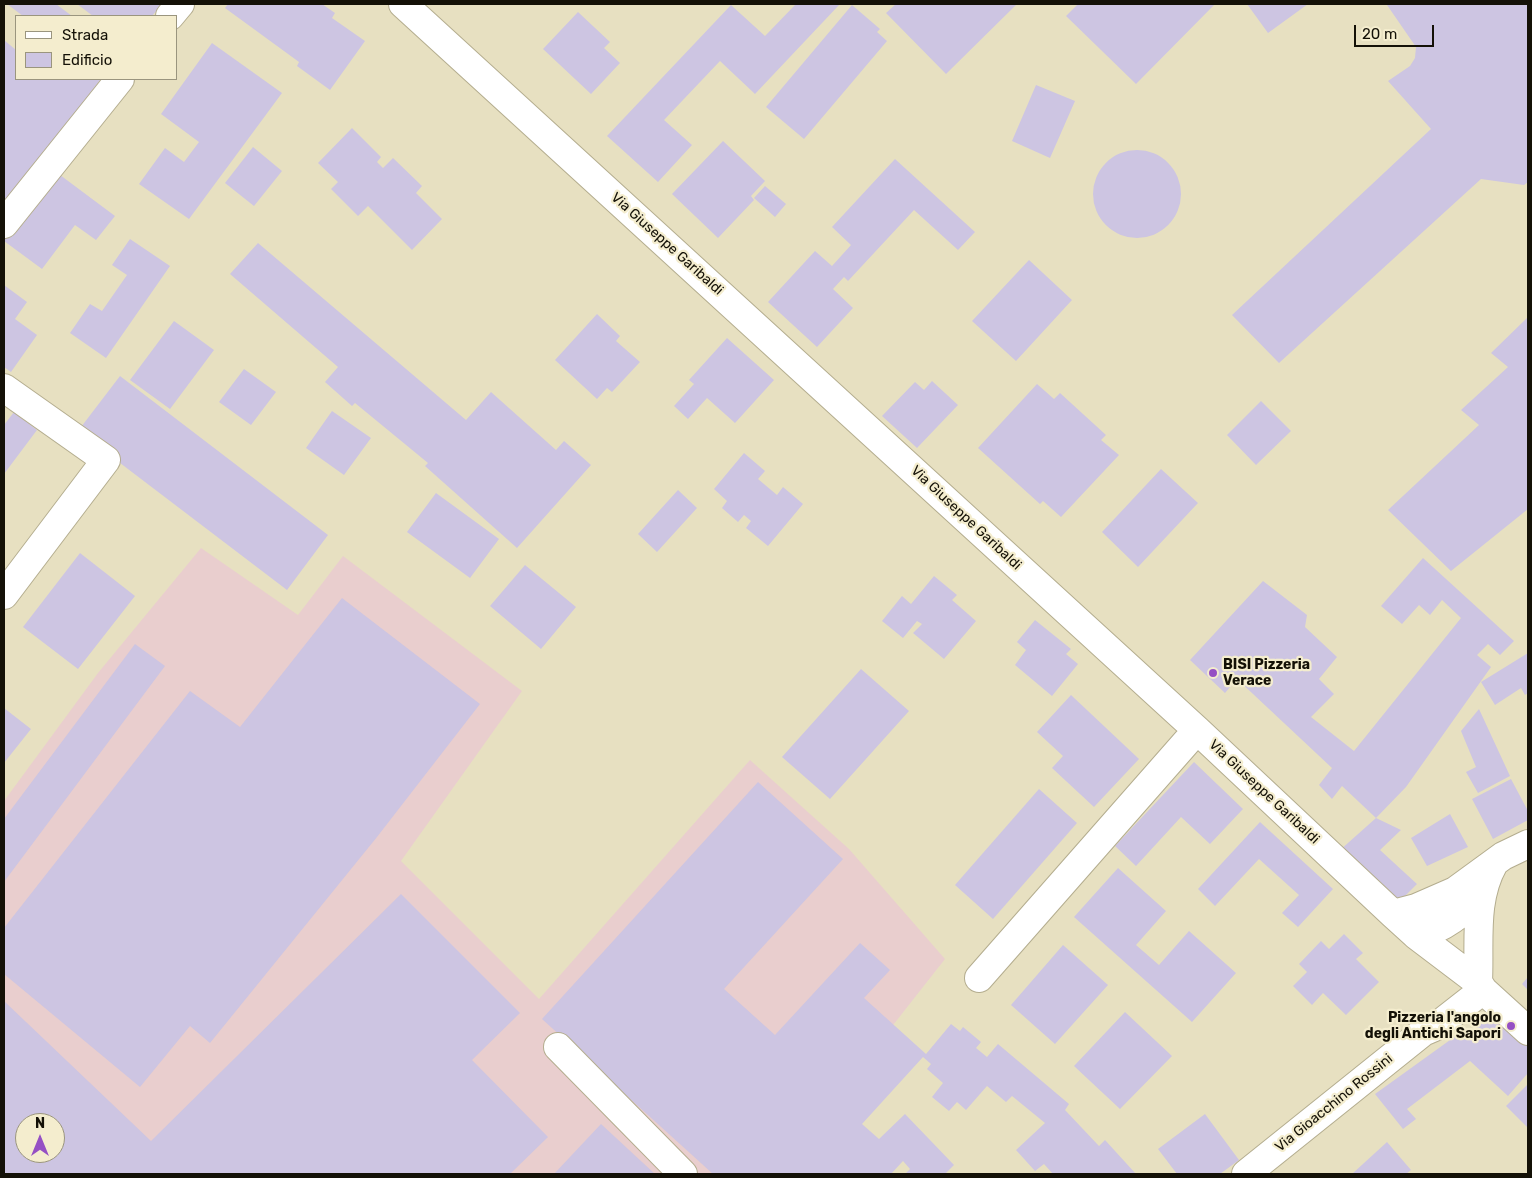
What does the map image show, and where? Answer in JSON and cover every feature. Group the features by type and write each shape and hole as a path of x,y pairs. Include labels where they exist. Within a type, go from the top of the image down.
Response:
{"street":[{"path":"171,15 180,4"},
{"name":"Via Giuseppe Garibaldi","path":"404,4 1197,730 1393,914 1416,935 1481,986 1528,1031"},
{"path":"4,224 119,80"},
{"path":"4,388 106,460 4,595"},
{"path":"979,978 1197,730"},
{"path":"1393,914 1416,908 1455,891 1503,856 1528,844"},
{"path":"1481,986 1478,927 1482,893 1494,863"},
{"path":"1416,935 1429,932 1444,924 1464,911 1482,893"},
{"name":"Via Gioacchino Rossini","path":"1246,1174 1423,1032 1439,1007 1450,998 1481,986"},
{"path":"558,1047 683,1174"}],"shaded area":[{"path":"201,548 298,615 343,556 522,691 401,861 539,999 750,760 849,849 945,959 776,1174 4,1174 4,801 98,673"}],"building":[{"path":"7,4 56,4 71,15 22,15"},
{"path":"77,4 162,4 153,15 92,15"},
{"path":"228,4 322,4 335,13 332,18 365,41 330,90 297,66 299,62 225,8"},
{"path":"796,4 840,4 755,94 720,61 664,120 692,145 658,182 607,136 731,5 765,36"},
{"path":"896,4 1017,4 946,74 886,13"},
{"path":"1078,4 1215,4 1136,84 1066,16"},
{"path":"1247,4 1308,4 1268,33"},
{"path":"1528,4 1528,182 1524,185 1481,179 1279,363 1232,315 1431,129 1388,81 1410,66 1415,58 1416,47 1387,5"},
{"path":"852,5 880,29 877,32 887,41 804,139 766,107"},
{"path":"578,12 610,42 604,48 620,63 591,94 543,49"},
{"path":"4,40 15,49 15,80 100,80 4,207"},
{"path":"212,43 282,93 189,219 139,184 165,148 184,162 199,142 161,114"},
{"path":"1036,85 1075,101 1050,158 1012,141"},
{"path":"352,128 381,157 377,162 383,168 393,158 422,186 416,193 442,219 412,250 368,206 358,216 331,189 338,182 318,163"},
{"path":"723,141 765,181 751,196 754,200 718,238 672,194"},
{"path":"253,147 282,171 254,206 225,183"},
{"path":"1137,150 1154,154 1168,163 1177,177 1181,194 1177,211 1168,225 1154,234 1137,238 1120,234 1106,225 1097,211 1093,194 1097,177 1106,163 1120,154"},
{"path":"895,159 975,232 958,250 914,210 848,281 844,277 833,289 853,308 817,347 768,302 815,251 832,266 851,245 832,227"},
{"path":"52,169 115,216 96,240 75,225 42,269 4,241 4,234"},
{"path":"765,186 786,204 775,217 754,198"},
{"path":"130,239 170,266 106,358 70,333 90,304 102,311 127,275 112,265"},
{"path":"258,243 466,420 491,392 556,450 564,441 591,465 517,548 425,466 428,463 355,403 352,406 325,382 338,367 230,274"},
{"path":"1029,260 1072,300 1016,361 972,321"},
{"path":"4,285 27,302 15,319 37,335 11,372 4,367"},
{"path":"597,314 620,336 616,341 640,362 612,392 607,388 597,399 555,360"},
{"path":"1528,317 1528,509 1451,571 1388,510 1479,425 1461,410 1508,367 1491,353"},
{"path":"174,321 214,350 170,409 130,380"},
{"path":"727,338 774,380 735,423 707,398 688,419 674,406 694,384 689,380"},
{"path":"244,369 276,392 251,425 219,402"},
{"path":"120,376 328,535 287,590 78,431"},
{"path":"932,381 958,405 917,448 882,416 915,382 924,390"},
{"path":"1037,384 1054,399 1060,393 1106,435 1101,440 1119,455 1061,517 1043,501 1040,504 978,448"},
{"path":"1261,401 1291,431 1256,465 1227,435"},
{"path":"332,411 371,438 344,475 306,448"},
{"path":"14,412 37,430 4,474 4,425"},
{"path":"744,453 765,471 758,479 777,495 783,487 803,504 768,546 746,528 751,521 744,515 738,522 722,508 727,501 714,489"},
{"path":"1161,469 1198,503 1138,567 1102,532"},
{"path":"678,490 697,508 657,552 638,534"},
{"path":"436,493 499,539 470,578 407,532"},
{"path":"80,553 135,596 78,669 23,627"},
{"path":"1423,558 1514,641 1500,655 1488,644 1477,655 1491,667 1406,787 1376,818 1342,786 1332,799 1319,785 1332,768 1237,679 1225,693 1190,660 1263,581 1307,615 1305,627 1337,657 1319,679 1334,694 1311,717 1354,751 1461,618 1442,600 1430,615 1419,605 1402,624 1381,606"},
{"path":"525,565 576,607 541,649 490,606"},
{"path":"934,576 957,595 952,600 976,621 944,659 913,633 922,624 917,621 903,638 882,621 902,596 911,604"},
{"path":"342,598 480,704 377,837 210,1043 190,1026 140,1087 4,974 4,928 190,691 240,727"},
{"path":"1035,620 1071,649 1066,654 1078,664 1052,696 1015,665 1026,650 1017,642"},
{"path":"135,644 165,666 4,882 4,819"},
{"path":"1528,653 1528,693 1525,695 1521,688 1495,705 1481,682"},
{"path":"861,669 909,711 830,799 782,757"},
{"path":"1071,695 1139,759 1094,807 1052,768 1063,756 1037,732"},
{"path":"4,708 31,729 4,763"},
{"path":"1479,709 1510,776 1478,793 1466,772 1476,767 1461,731"},
{"path":"1194,762 1243,809 1210,844 1181,817 1136,866 1115,846"},
{"path":"1511,779 1528,811 1528,820 1493,839 1472,799"},
{"path":"758,782 843,859 724,989 775,1035 860,943 890,970 864,998 926,1054 951,1024 960,1031 963,1027 981,1042 976,1048 987,1057 998,1044 1069,1104 1065,1110 1099,1146 1105,1140 1136,1174 1053,1174 1044,1164 1035,1171 1016,1150 1045,1123 1012,1096 1006,1102 987,1086 966,1110 957,1102 949,1111 932,1097 943,1083 927,1069 931,1064 923,1057 862,1124 879,1139 905,1114 954,1165 947,1174 905,1174 910,1169 903,1161 891,1174 713,1174 542,1019"},
{"path":"1039,789 1077,823 993,919 955,885"},
{"path":"1450,814 1468,847 1427,866 1411,838"},
{"path":"1376,818 1401,830 1380,850 1417,884 1395,906 1339,851"},
{"path":"1260,822 1333,889 1298,927 1282,913 1299,895 1259,859 1215,906 1198,889"},
{"path":"1118,868 1166,911 1136,945 1159,965 1189,931 1236,973 1192,1022 1074,917"},
{"path":"401,894 520,1013 472,1060 548,1137 510,1174 4,1174 4,1001 151,1141"},
{"path":"1344,934 1363,953 1356,959 1379,982 1346,1015 1323,993 1312,1005 1293,986 1307,972 1299,964 1321,941 1329,949"},
{"path":"1063,945 1108,985 1055,1044 1011,1005"},
{"path":"1528,977 1528,990 1522,984"},
{"path":"1493,1010 1528,1041 1528,1073 1508,1096 1470,1061 1407,1109 1416,1119 1403,1129 1375,1094 1457,1035 1472,1032"},
{"path":"1125,1012 1172,1056 1120,1109 1074,1066"},
{"path":"1528,1084 1528,1128 1506,1106"},
{"path":"1205,1114 1239,1160 1220,1174 1177,1174 1158,1149"},
{"path":"601,1124 655,1174 554,1174"},
{"path":"1387,1142 1411,1170 1406,1174 1352,1174"}],"place":[{"name":"BISI Pizzeria Verace","path":"1213,673"},
{"name":"Pizzeria l'angolo degli Antichi Sapori","path":"1511,1026"}]}
